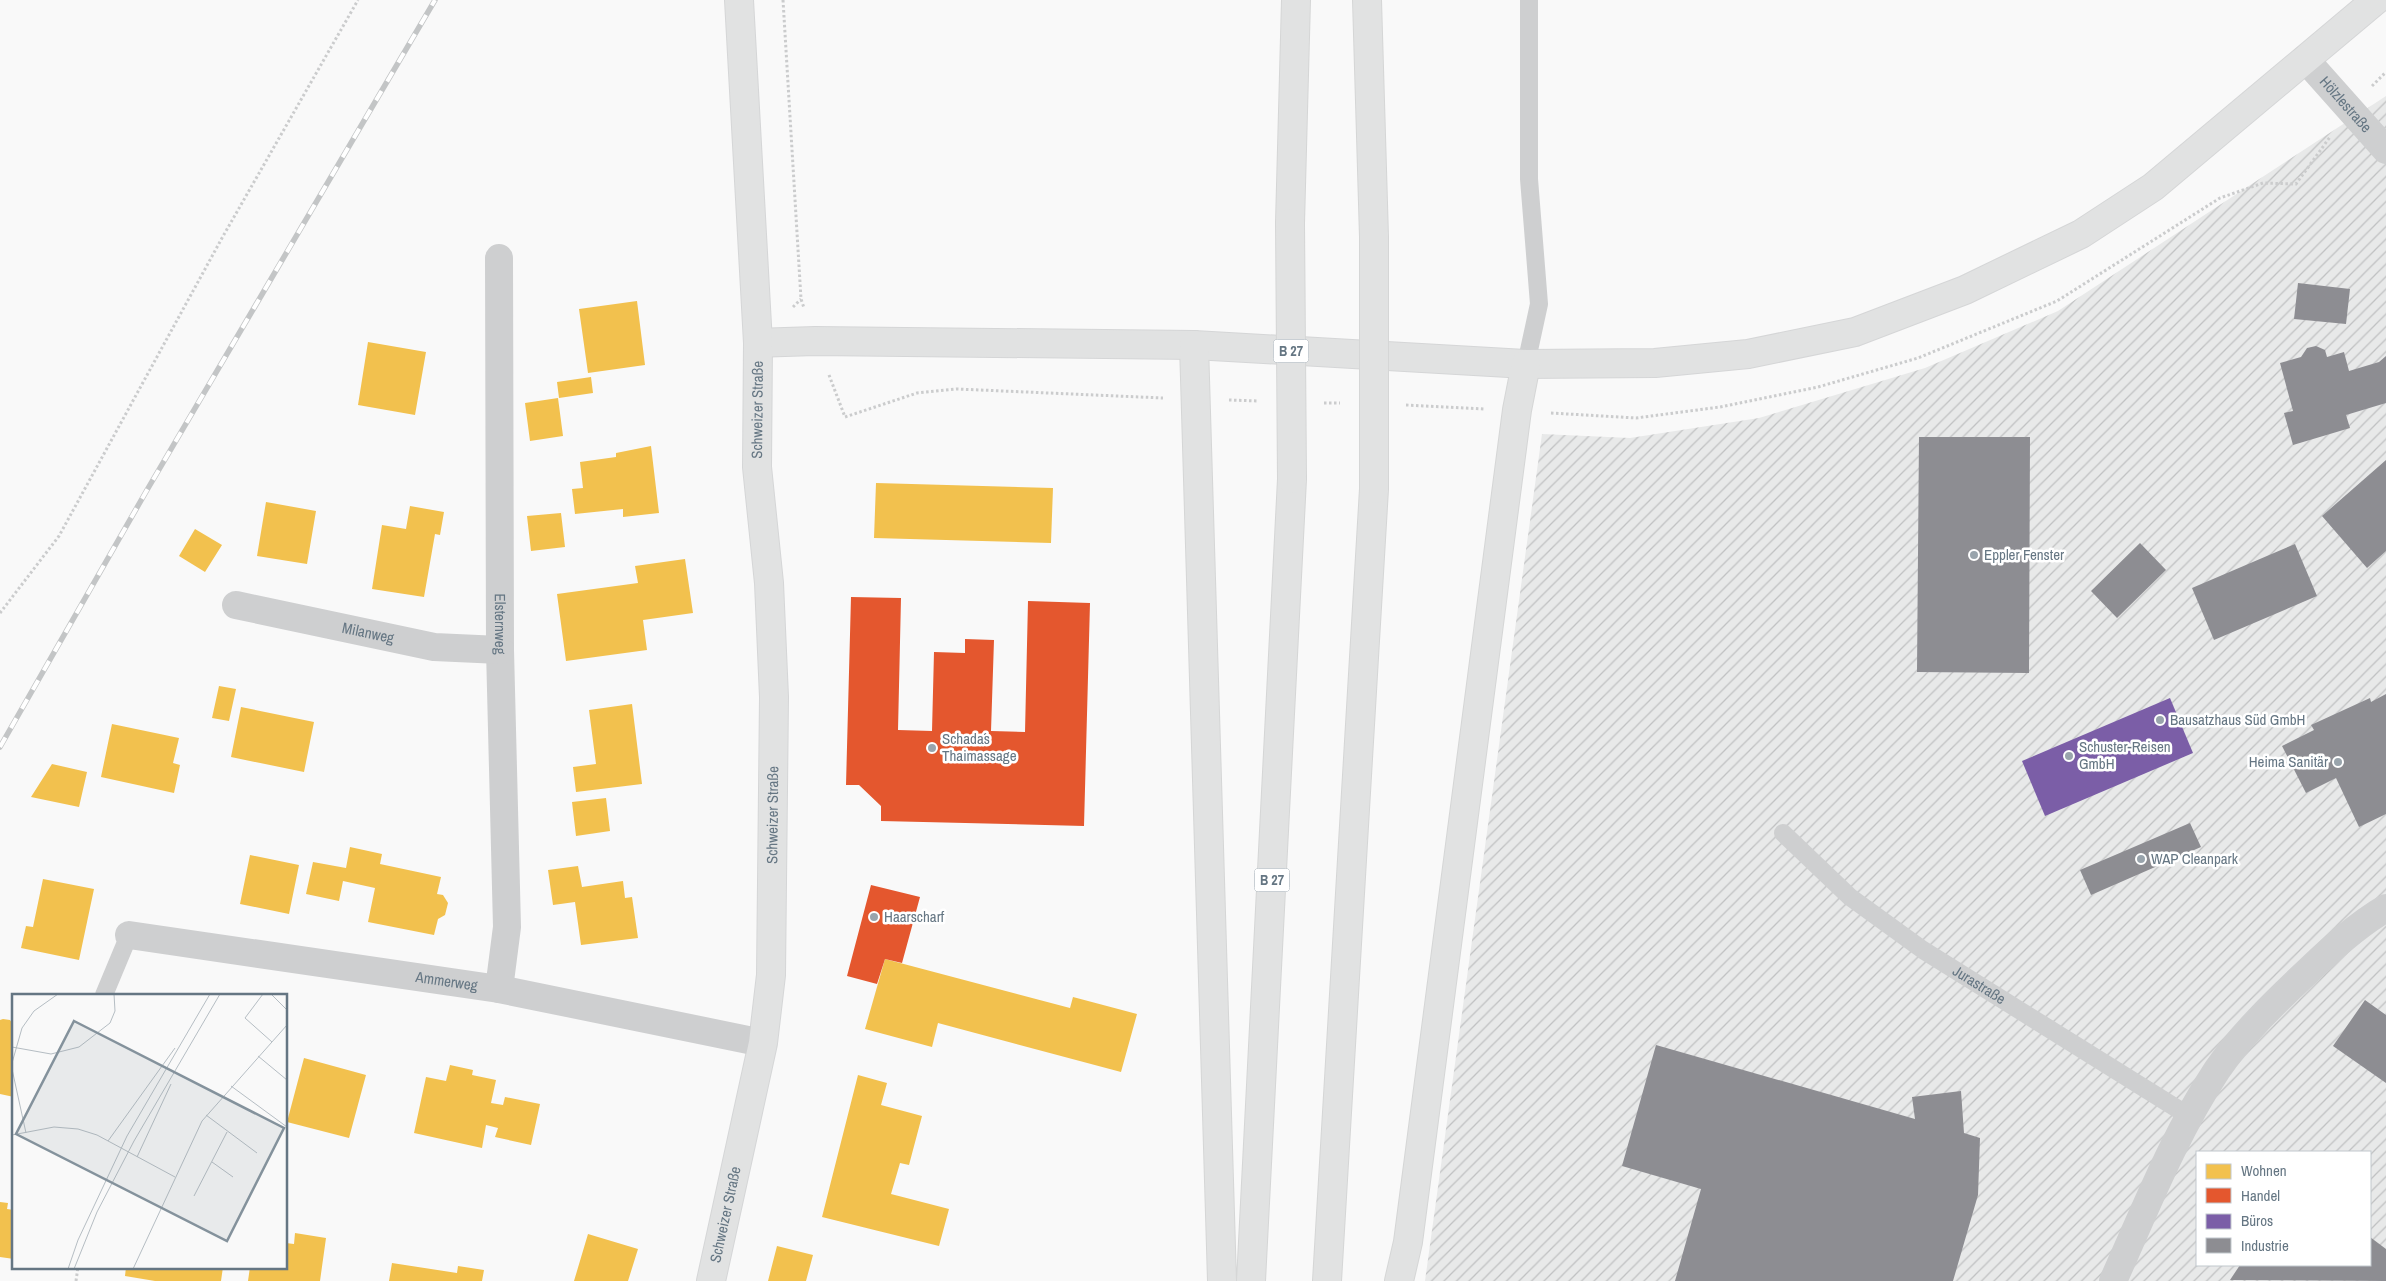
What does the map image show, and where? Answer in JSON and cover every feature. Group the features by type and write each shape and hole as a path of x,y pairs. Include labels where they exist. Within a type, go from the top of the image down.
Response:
{"main road":[{"name":"Schweizer Straße","path":"711,1281 721,1243 763,1043 772,975 774,697 769,583 757,467 758,343 739,0"},
{"name":"B 27","path":"1252,1281 1292,479 1290,223 1296,0"},
{"path":"1327,1281 1374,489 1374,237 1367,0"},
{"path":"758,343 815,340 1194,345 1526,364 1655,363 1748,354 1855,332 1965,290 2081,234 2153,187 2376,0"},
{"path":"1194,345 1222,1281"},
{"path":"1399,1281 1408,1242 1516,420 1526,364"}],"street":[{"name":"Hölzlestraße","path":"2304,59 2386,150"},
{"name":"Elsternweg","path":"499,258 500,650 507,928 499,989"},
{"name":"Milanweg","path":"236,605 434,647 500,650"},
{"path":"2113,1281 2190,1116 2218,1069 2267,1009 2321,958 2373,915 2386,908"},
{"name":"Ammerweg","path":"129,934 499,989 763,1043"}],"lane":[{"path":"1526,364 1539,304 1529,180 1529,0"},
{"name":"Jurastraße","path":"1784,833 1850,896 1923,950 2190,1116"},
{"path":"104,994 129,934"}],"path":[{"path":"0,614 59,536 222,238 358,0"},
{"path":"783,0 801,299 845,417 917,393 957,389 1231,401"},
{"path":"76,1281 78,1268"}],"shaded area":[{"path":"2386,96 2386,1281 1425,1281 1542,434 1630,438 1759,418 1925,368 2058,311"}],"building: Wohnen":[{"path":"637,301 645,365 588,373 579,309"},
{"path":"368,342 426,352 415,415 358,405"},
{"path":"591,377 593,393 559,398 557,382"},
{"path":"558,398 563,436 530,441 525,403"},
{"path":"651,446 659,513 623,517 623,509 575,514 572,489 583,488 580,462 616,457 616,453"},
{"path":"876,483 1053,488 1051,543 874,538"},
{"path":"266,502 316,511 307,564 257,556"},
{"path":"410,506 444,512 440,535 435,534 424,597 372,589 382,525 406,529"},
{"path":"561,513 565,547 531,551 527,516"},
{"path":"195,529 222,545 205,572 179,556"},
{"path":"685,559 693,613 643,620 647,650 566,661 557,594 638,583 635,566"},
{"path":"219,686 236,689 229,721 212,718"},
{"path":"632,704 642,784 576,792 573,767 596,764 589,710"},
{"path":"241,707 314,722 304,772 231,757"},
{"path":"112,724 179,738 173,763 180,765 174,793 101,777"},
{"path":"52,764 87,772 79,807 31,797"},
{"path":"606,798 610,831 576,836 572,802"},
{"path":"350,847 382,854 380,864 441,877 437,894 443,895 448,903 445,915 438,919 434,935 368,922 375,888 343,881 339,901 306,894 313,862 346,868"},
{"path":"250,855 299,865 289,914 240,904"},
{"path":"578,866 582,887 623,881 625,898 632,897 638,938 581,945 575,902 553,905 548,870"},
{"path":"43,879 94,889 79,960 21,948 26,926 33,927"},
{"path":"885,959 1070,1008 1073,997 1137,1014 1121,1072 938,1023 932,1047 865,1029"},
{"path":"0,1020 10,1020 12,1023 12,1097 0,1094"},
{"path":"304,1058 366,1075 349,1138 288,1122"},
{"path":"450,1065 473,1070 472,1075 496,1080 491,1103 503,1105 505,1097 540,1104 531,1145 495,1137 498,1128 486,1125 482,1148 414,1133 426,1077 446,1081"},
{"path":"858,1075 887,1083 881,1105 922,1116 909,1165 900,1163 891,1194 949,1209 939,1246 822,1217"},
{"path":"0,1202 8,1203 7,1209 12,1210 12,1259 0,1257"},
{"path":"295,1233 326,1238 320,1281 248,1281 250,1268 288,1268 288,1243 294,1244"},
{"path":"588,1234 638,1249 628,1281 574,1281"},
{"path":"777,1246 813,1255 806,1281 768,1281"},
{"path":"392,1263 457,1273 458,1266 484,1270 482,1281 389,1281"},
{"path":"126,1268 223,1268 221,1281 155,1281 125,1276"}],"building: Handel":[{"path":"851,597 901,598 898,730 932,731 934,652 965,653 965,639 994,640 991,731 1025,732 1028,601 1090,603 1084,826 881,821 881,806 859,785 846,785"},
{"path":"871,885 920,897 902,963 885,959 877,984 847,976"}],"building: Büros":[{"path":"2170,698 2193,753 2045,816 2022,761"}],"building: Industrie":[{"path":"2298,283 2350,289 2346,324 2294,319"},
{"path":"2316,346 2325,350 2327,357 2344,352 2349,371 2379,362 2386,356 2386,403 2346,415 2350,428 2293,445 2284,413 2293,411 2280,363 2301,357 2307,348"},
{"name":"Eppler Fenster","path":"1919,437 2030,437 2029,673 1917,672"},
{"path":"2386,460 2386,551 2367,568 2322,516"},
{"path":"2140,543 2166,570 2117,618 2091,591"},
{"path":"2295,544 2317,596 2214,640 2192,588"},
{"name":"Heima Sanitär","path":"2386,694 2386,814 2359,827 2336,778 2306,793 2282,746 2314,730 2311,725 2370,698 2371,702"},
{"name":"WAP Cleanpark","path":"2190,823 2201,847 2091,895 2080,870"},
{"path":"2365,1000 2386,1015 2386,1083 2333,1046"},
{"path":"1656,1045 1915,1119 1912,1097 1961,1091 1964,1133 1980,1138 1978,1195 1953,1281 1675,1281 1701,1189 1622,1166"},
{"path":"2371,1238 2386,1249 2386,1281 2230,1280 2239,1266 2371,1266"}],"railway":[{"path":"0,747 147,490 435,0"}],"place":[{"name":"Eppler Fenster","path":"1974,555"},
{"name":"Bausatzhaus Süd GmbH","path":"2160,720"},
{"name":"Schada´s Thaimassage","path":"932,748"},
{"name":"Schuster-Reisen GmbH","path":"2069,756"},
{"name":"Heima Sanitär","path":"2338,762"},
{"name":"WAP Cleanpark","path":"2141,859"},
{"name":"Haarscharf","path":"874,917"}]}
